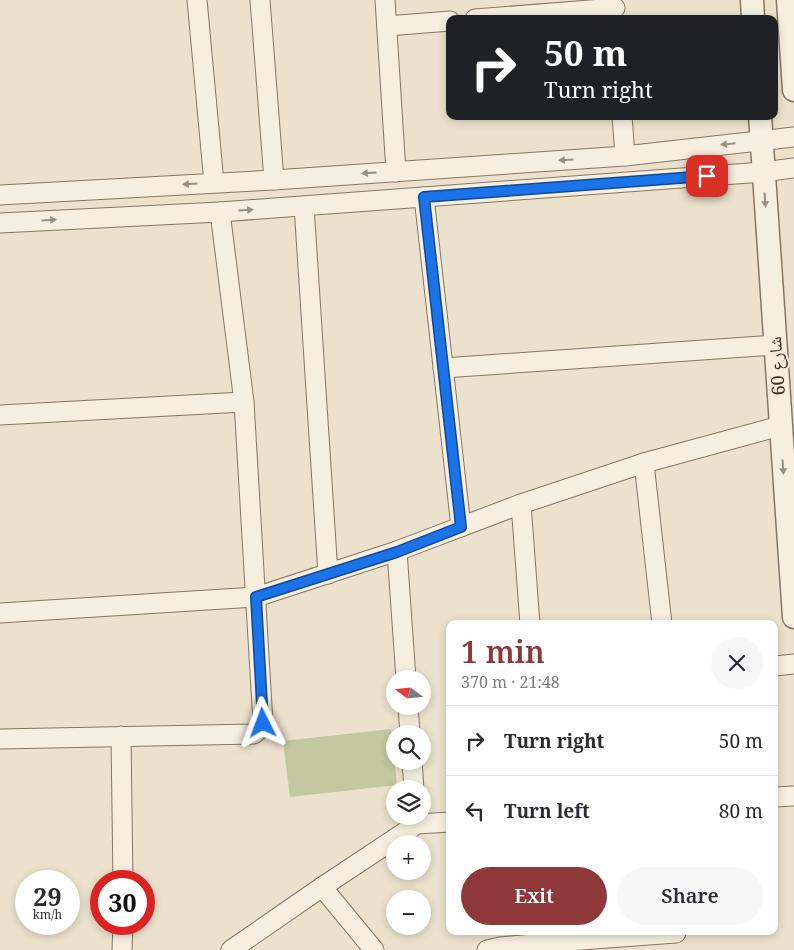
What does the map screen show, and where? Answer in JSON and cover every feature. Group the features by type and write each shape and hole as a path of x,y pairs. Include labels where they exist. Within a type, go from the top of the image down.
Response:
{"street":[{"path":"197,0 214,183"},
{"path":"260,0 274,180"},
{"path":"385,0 396,172"},
{"path":"752,0 753,15"},
{"path":"788,0 794,90"},
{"path":"531,15 615,9"},
{"path":"387,26 446,21"},
{"path":"622,120 625,156"},
{"name":"شارع 60","path":"760,120 794,616"},
{"path":"0,195 274,180 625,156 794,137"},
{"path":"0,223 220,212 763,172 794,168"},
{"path":"424,197 461,527"},
{"path":"304,206 328,574"},
{"path":"0,740 254,734 263,723 244,402 220,212"},
{"path":"443,368 775,345"},
{"path":"0,415 244,402"},
{"path":"0,613 256,597 397,552 521,504 644,463 780,426"},
{"path":"644,463 662,620"},
{"path":"521,504 530,620"},
{"path":"397,552 405,670"},
{"path":"778,666 794,664"},
{"path":"121,736 123,870"},
{"path":"778,797 794,796"},
{"path":"431,821 446,822"},
{"path":"231,950 410,825"},
{"path":"322,886 374,950"},
{"path":"122,950 123,935"},
{"path":"487,950 676,938"}],"green space":[{"path":"386,730 386,770 395,770 396,780 386,780 386,786 290,797 283,741"}],"route":[{"path":"263,723 256,597 397,552 461,527 424,197 707,176"}]}
